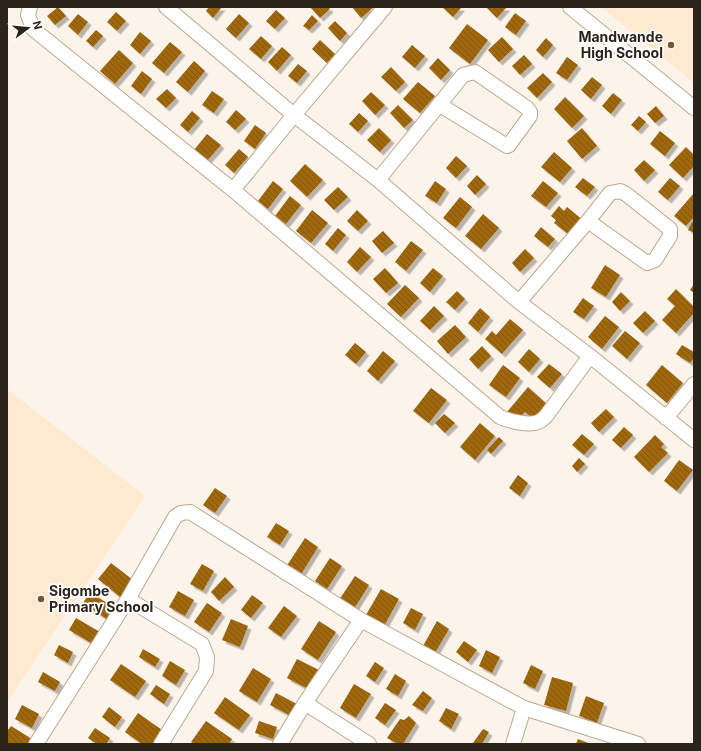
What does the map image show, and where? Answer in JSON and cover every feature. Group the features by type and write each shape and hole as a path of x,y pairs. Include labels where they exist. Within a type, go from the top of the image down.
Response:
{"street":[{"path":"30,7 28,15 33,29 233,190 493,412 506,420 514,422 538,422 546,416 590,356"},
{"path":"166,7 294,115 378,180 519,302 590,356 694,440"},
{"path":"233,190 294,115 386,7"},
{"path":"570,7 694,108"},
{"path":"378,180 463,75 469,72 475,72 527,108 530,112 530,116 508,146 502,144 440,105"},
{"path":"519,302 610,193 620,191 626,194 667,226 671,232 655,260 648,263 588,221"},
{"path":"666,418 694,384"},
{"path":"36,744 128,599 175,517 182,512 190,512 361,620 524,708 638,744"},
{"path":"128,599 202,644 207,657 206,671 161,744"},
{"path":"280,744 305,703 361,620"},
{"path":"305,703 369,744"},
{"path":"513,744 524,708"}],"shaded area":[{"name":"Mandwande High School","path":"601,7 694,7 694,83"},
{"name":"Sigombe Primary School","path":"7,389 145,496 7,702"}],"building":[{"path":"58,7 66,16 55,25 47,16"},
{"path":"209,7 222,7 213,18 206,11"},
{"path":"310,7 328,7 330,9 320,18"},
{"path":"352,7 374,7 361,18"},
{"path":"442,7 461,7 461,8 453,17"},
{"path":"486,7 507,7 497,18"},
{"path":"276,10 285,18 275,29 266,21"},
{"path":"116,12 126,21 117,31 107,22"},
{"path":"515,13 526,21 516,35 505,27"},
{"path":"78,14 88,22 78,35 68,26"},
{"path":"239,14 249,23 236,38 226,29"},
{"path":"312,15 318,21 309,30 303,26"},
{"path":"335,21 347,33 340,41 328,28"},
{"path":"467,24 488,40 470,64 449,48"},
{"path":"96,30 103,36 93,47 86,41"},
{"path":"140,32 151,41 140,54 130,45"},
{"path":"261,36 272,46 261,59 249,49"},
{"path":"502,37 513,49 499,62 488,50"},
{"path":"546,38 553,45 543,57 536,50"},
{"path":"320,40 335,54 327,63 312,49"},
{"path":"170,42 182,52 164,73 152,63"},
{"path":"412,45 425,56 415,68 402,57"},
{"path":"282,47 291,55 277,71 268,62"},
{"path":"119,50 133,63 115,84 100,71"},
{"path":"524,55 532,64 520,75 512,66"},
{"path":"567,57 578,65 567,80 556,73"},
{"path":"438,58 450,70 441,80 429,68"},
{"path":"194,61 205,71 188,92 176,82"},
{"path":"298,64 307,71 297,83 288,76"},
{"path":"391,67 405,82 396,91 381,77"},
{"path":"142,71 152,79 141,94 131,86"},
{"path":"543,73 552,82 537,98 527,88"},
{"path":"592,77 602,85 591,99 581,90"},
{"path":"418,82 435,96 420,113 403,99"},
{"path":"167,89 176,98 166,108 156,99"},
{"path":"212,91 224,99 214,113 202,105"},
{"path":"371,92 385,105 375,115 362,101"},
{"path":"613,93 622,100 611,114 602,106"},
{"path":"565,97 584,116 572,128 554,109"},
{"path":"398,105 413,120 404,128 390,113"},
{"path":"656,106 664,116 655,123 647,114"},
{"path":"236,110 246,119 235,130 226,122"},
{"path":"192,111 200,118 188,132 180,125"},
{"path":"359,113 368,121 358,132 349,124"},
{"path":"639,116 646,122 638,131 631,125"},
{"path":"255,125 266,133 255,149 244,141"},
{"path":"379,128 391,140 380,152 367,140"},
{"path":"582,128 597,146 582,159 567,141"},
{"path":"660,131 675,143 665,156 650,144"},
{"path":"207,134 221,145 207,161 194,150"},
{"path":"686,147 694,155 694,166 683,178 669,165"},
{"path":"239,149 248,157 234,173 225,165"},
{"path":"554,152 572,168 560,182 541,167"},
{"path":"456,156 467,166 456,178 446,168"},
{"path":"644,160 655,170 644,181 634,170"},
{"path":"305,164 323,180 307,197 290,181"},
{"path":"477,175 486,184 475,195 467,186"},
{"path":"583,178 595,187 587,196 575,187"},
{"path":"670,178 680,186 668,200 658,192"},
{"path":"273,181 283,189 268,209 258,201"},
{"path":"435,181 446,189 437,203 425,196"},
{"path":"543,181 558,193 546,207 531,196"},
{"path":"338,187 348,197 334,210 324,200"},
{"path":"694,193 694,217 686,226 674,216"},
{"path":"290,196 301,205 286,224 275,216"},
{"path":"460,197 472,207 456,228 443,218"},
{"path":"559,206 564,211 567,207 584,221 572,237 554,223 556,220 551,216"},
{"path":"312,210 328,223 311,243 296,231"},
{"path":"357,210 368,221 358,231 347,221"},
{"path":"483,214 499,228 481,249 465,236"},
{"path":"692,222 694,223 694,233 688,230"},
{"path":"541,227 555,239 548,247 534,236"},
{"path":"338,228 346,235 333,251 325,244"},
{"path":"383,231 394,243 382,253 372,241"},
{"path":"411,241 423,250 406,271 395,262"},
{"path":"360,247 371,257 357,272 347,262"},
{"path":"525,249 534,258 520,272 512,263"},
{"path":"605,265 620,275 606,297 591,288"},
{"path":"385,268 398,283 386,293 373,279"},
{"path":"433,268 443,276 430,292 420,283"},
{"path":"694,284 694,293 690,290"},
{"path":"405,285 419,298 401,317 387,304"},
{"path":"676,289 694,307 694,313 676,333 662,320 675,306 667,299"},
{"path":"457,291 465,299 455,310 446,302"},
{"path":"621,292 630,301 620,311 612,302"},
{"path":"583,298 594,306 584,319 573,312"},
{"path":"434,306 444,316 430,330 420,321"},
{"path":"480,308 490,317 478,332 468,323"},
{"path":"645,311 655,321 643,333 633,323"},
{"path":"605,316 619,327 602,349 588,337"},
{"path":"510,319 523,330 502,354 485,339 492,331 496,335"},
{"path":"455,325 466,337 448,354 437,341"},
{"path":"625,331 640,343 627,359 612,346"},
{"path":"355,343 366,352 356,364 345,355"},
{"path":"682,345 694,352 694,358 690,363 676,354"},
{"path":"482,346 491,356 478,369 469,359"},
{"path":"529,349 540,359 529,372 518,362"},
{"path":"383,351 395,361 378,381 367,371"},
{"path":"549,364 562,374 550,388 537,377"},
{"path":"503,365 520,378 506,397 489,385"},
{"path":"662,365 683,383 667,403 646,385"},
{"path":"528,387 547,404 534,419 525,412 517,420 507,412"},
{"path":"431,388 447,400 429,423 413,411"},
{"path":"606,409 614,417 599,432 591,423"},
{"path":"444,414 455,423 445,433 435,423"},
{"path":"480,423 495,436 475,460 460,447"},
{"path":"624,427 633,435 621,448 612,440"},
{"path":"582,434 594,444 584,455 572,445"},
{"path":"655,435 664,444 661,447 668,453 649,472 634,457"},
{"path":"499,437 503,441 491,454 487,450"},
{"path":"579,458 585,464 577,472 572,466"},
{"path":"679,460 693,470 677,491 664,481"},
{"path":"518,475 528,483 520,496 509,488"},
{"path":"215,488 227,496 215,513 203,505"},
{"path":"276,523 289,531 280,545 267,537"},
{"path":"305,538 318,547 300,576 286,567"},
{"path":"330,558 342,566 327,589 315,581"},
{"path":"111,563 133,580 120,597 98,579"},
{"path":"202,564 214,571 203,591 190,584"},
{"path":"355,576 369,585 354,609 339,600"},
{"path":"225,577 234,587 219,601 211,592"},
{"path":"381,589 399,599 384,626 366,615"},
{"path":"178,591 194,600 185,616 169,607"},
{"path":"90,592 116,609 108,620 83,603"},
{"path":"252,595 263,603 251,618 241,610"},
{"path":"207,603 222,613 209,632 194,622"},
{"path":"284,606 297,616 281,637 268,628"},
{"path":"411,608 423,614 415,630 403,623"},
{"path":"76,618 100,632 93,644 69,630"},
{"path":"231,619 248,626 240,647 222,640"},
{"path":"319,621 336,632 318,660 301,649"},
{"path":"437,621 449,629 435,653 423,646"},
{"path":"464,641 477,650 468,662 456,652"},
{"path":"59,645 73,652 68,663 54,655"},
{"path":"143,649 160,659 155,667 139,657"},
{"path":"486,650 500,657 492,673 479,666"},
{"path":"297,659 319,670 310,690 287,678"},
{"path":"170,661 185,670 176,685 162,676"},
{"path":"375,662 384,668 375,682 366,676"},
{"path":"121,664 146,681 135,697 110,680"},
{"path":"531,665 543,671 535,689 523,683"},
{"path":"253,668 271,679 257,702 239,691"},
{"path":"43,672 60,682 55,691 38,682"},
{"path":"395,674 406,681 398,696 386,689"},
{"path":"552,677 573,683 566,711 544,705"},
{"path":"354,684 371,694 356,718 340,708"},
{"path":"156,685 170,694 164,704 150,694"},
{"path":"423,691 432,698 423,711 412,705"},
{"path":"276,693 297,704 291,716 270,705"},
{"path":"586,696 604,703 597,723 579,716"},
{"path":"225,697 250,715 239,730 214,713"},
{"path":"385,703 396,710 385,725 375,718"},
{"path":"22,705 39,714 32,728 15,719"},
{"path":"109,707 122,717 115,727 102,717"},
{"path":"446,708 459,714 451,729 439,721"},
{"path":"138,713 162,730 152,744 142,744 125,732"},
{"path":"409,716 416,723 403,744 398,744 387,738 400,719 404,720"},
{"path":"206,721 232,739 229,744 194,744 191,742"},
{"path":"259,721 277,727 273,739 255,733"},
{"path":"11,726 32,739 29,744 7,744 7,731"},
{"path":"95,728 110,738 106,744 97,744 88,738"},
{"path":"483,729 489,732 482,744 473,743"},
{"path":"578,739 591,744 576,744"}],"place":[{"name":"Mandwande High School","path":"671,45"},
{"name":"Sigombe Primary School","path":"41,599"}]}
